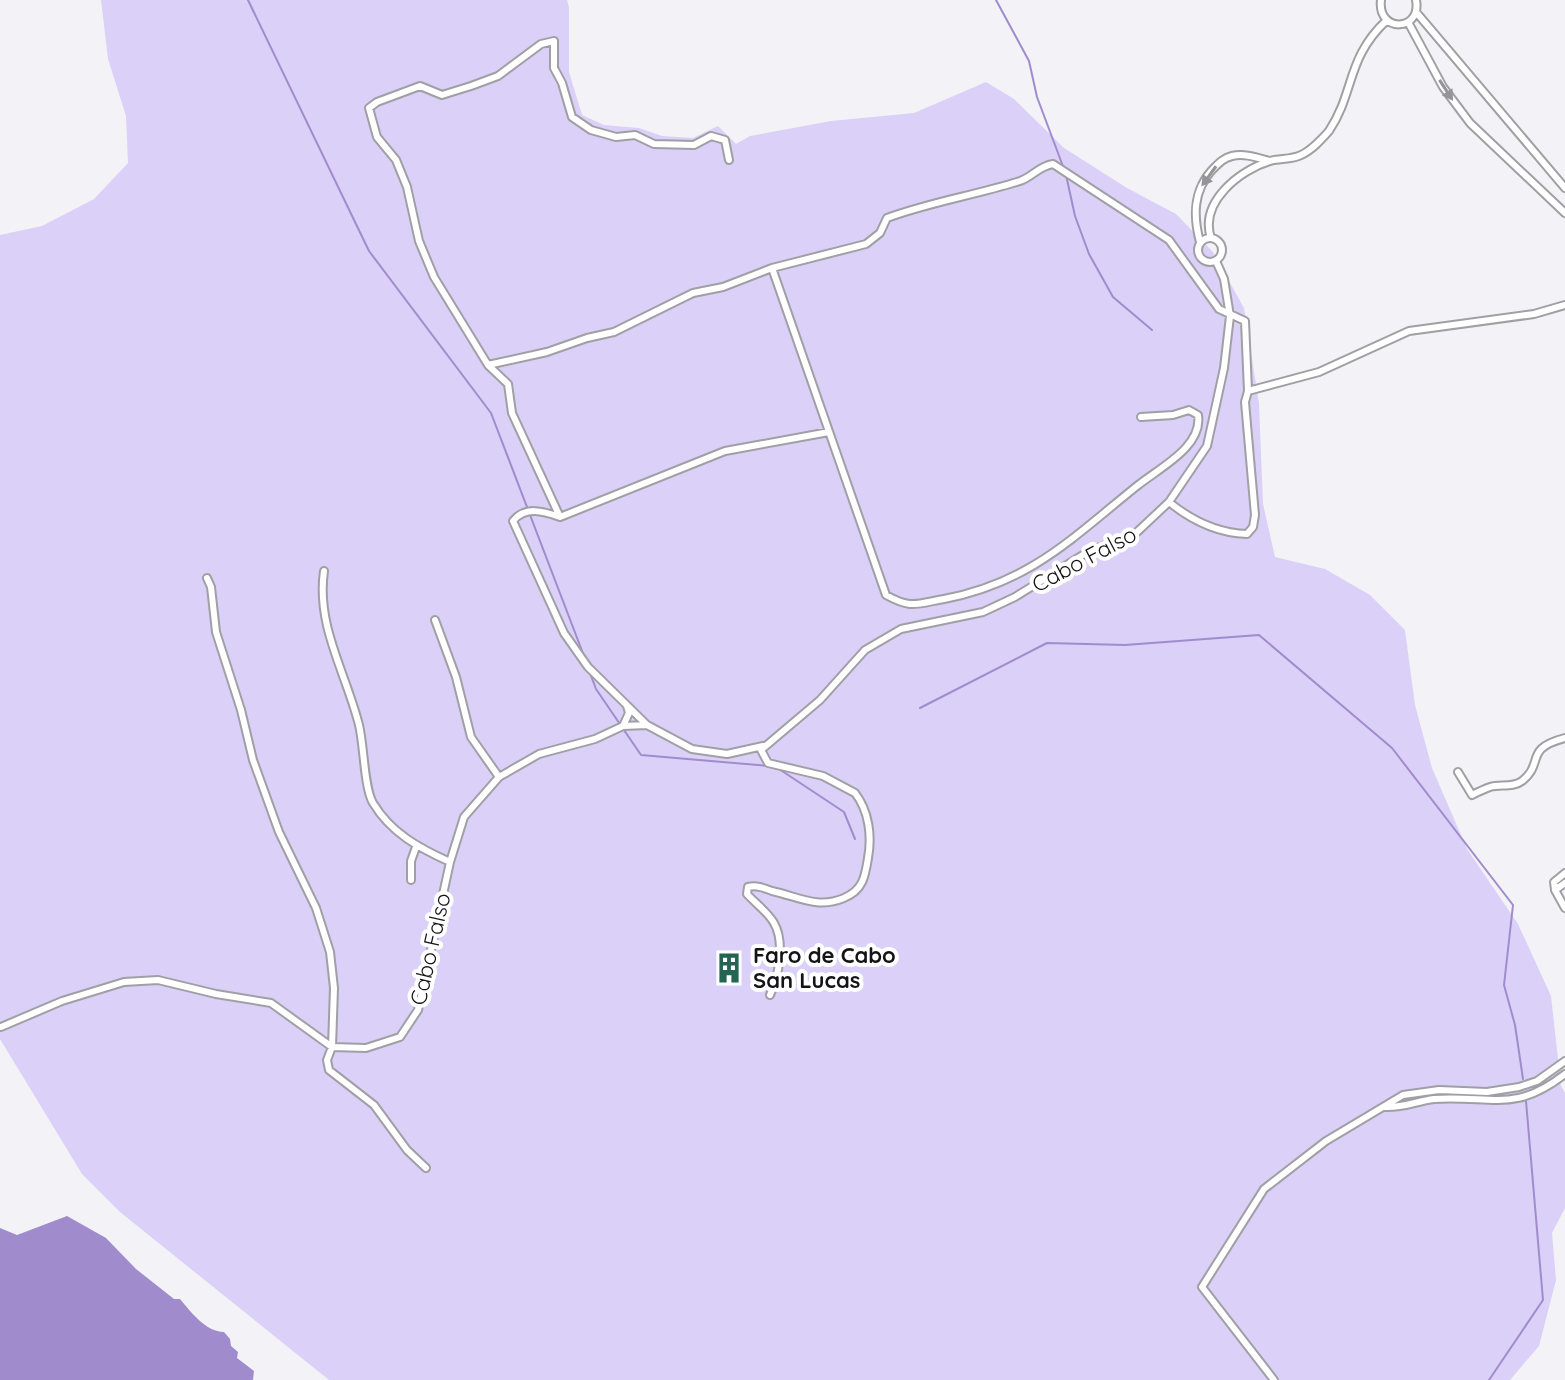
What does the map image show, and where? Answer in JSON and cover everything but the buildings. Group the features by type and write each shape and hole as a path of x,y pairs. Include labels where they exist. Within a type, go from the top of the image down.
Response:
{"street":[{"path":"1381,0 1381,10 1387,20 1395,24 1408,22 1416,12 1417,1"},
{"path":"1416,12 1565,188"},
{"path":"1211,238 1211,215 1223,191 1239,174 1270,161 1300,156 1322,140 1334,123 1361,51 1387,20"},
{"path":"1408,22 1443,87 1462,114 1565,213"},
{"path":"560,517 512,413 508,384 488,365 434,277 419,241 407,187 396,160 377,137 369,108 420,86 442,95 471,86 498,76 541,44 554,41 554,68 572,117 591,130 616,137 635,135 654,144 694,145 711,136 725,140 729,160"},
{"path":"1200,242 1211,238 1218,241 1222,248 1216,261 1208,263 1199,257 1197,249 1200,242 1195,212 1197,195 1204,178 1220,161 1232,156 1270,161"},
{"path":"1249,156 1254,169"},
{"path":"488,365 614,332 693,293 723,287 772,268 866,244 880,233 887,218 919,206 1023,180 1044,165 1053,164 1169,240 1208,298 1230,316 1245,321 1248,391 1245,402 1255,515 1253,527 1247,534 1216,528 1189,518 1169,502"},
{"path":"1195,212 1211,215"},
{"path":"1216,261 1224,279 1230,316"},
{"path":"772,268 886,595 906,606 966,594 1030,569 1068,543 1165,465 1194,438 1200,425 1198,415 1189,410 1173,415 1141,417"},
{"path":"1248,391 1339,365 1409,331 1534,314 1565,305"},
{"name":"Cabo Falso","path":"332,1047 366,1048 400,1037 418,1010 450,862 464,817 499,777 539,754 595,739 623,726 647,725 692,749 727,754 764,746 820,700 865,650 901,629 983,612 1015,597 1086,553 1136,533 1169,502 1207,446 1224,368 1230,316"},
{"path":"647,725 588,667 564,633 513,521 519,513 528,511 542,511 560,517 725,451 829,432"},
{"path":"324,571 321,592 328,633 359,724 371,801 396,831 416,847 450,862"},
{"path":"207,578 211,587 216,632 253,760 279,832 316,908 330,952 334,988 332,1047 327,1060 329,1070 374,1105 407,1150 426,1168"},
{"path":"435,620 456,677 471,737 499,777"},
{"path":"623,726 629,713 627,706"},
{"path":"1458,772 1472,795 1492,787 1520,783 1531,769 1539,748 1565,738"},
{"path":"764,746 761,753 768,763 823,776 855,793 871,834 863,882 854,894 823,905 788,893 754,885 748,887 747,894 773,921 780,940 775,983 770,995"},
{"path":"411,880 411,861 416,847"},
{"path":"1565,873 1554,882 1565,908"},
{"path":"1555,890 1565,883"},
{"path":"1,1027 62,1001 124,982 158,980 271,1003 332,1047"},
{"path":"1274,1380 1202,1287 1264,1189 1326,1141 1397,1098 1410,1093 1507,1090 1537,1081 1565,1061"},
{"path":"1385,1107 1399,1108 1432,1100 1509,1100 1544,1089 1565,1074"},
{"path":"1537,1081 1544,1089"},
{"path":"1507,1090 1509,1100"}],"shaded area":[{"path":"101,0 567,0 569,72 582,115 604,125 639,128 662,136 693,138 718,126 736,144 750,136 831,121 914,113 986,82 1014,99 1064,148 1127,188 1176,214 1213,252 1244,308 1259,404 1263,504 1275,557 1325,569 1370,595 1405,630 1415,705 1432,768 1467,849 1518,924 1551,996 1561,1086 1565,1093 1565,1208 1552,1233 1556,1280 1539,1346 1510,1380 329,1380 120,1212 82,1174 0,1039 0,235 42,226 94,199 128,163 126,116 108,59"},
{"path":"67,1216 106,1238 136,1269 174,1299 180,1299 205,1325 224,1332 238,1352 237,1358 254,1371 253,1380 0,1380 0,1228 17,1235"}],"waterway":[{"path":"248,0 369,251 491,413 584,656"},
{"path":"996,0 1029,61 1037,97 1064,169"},
{"path":"1066,175 1075,216 1089,254 1113,297 1152,330"},
{"path":"920,708 1047,643 1125,645 1259,635 1392,748 1513,905 1504,985 1515,1025 1523,1079"},
{"path":"590,673 596,689 641,755 769,766"},
{"path":"776,767 844,812 855,839"},
{"path":"1489,1380 1543,1300 1526,1101"}],"place":[{"name":"Faro de Cabo San Lucas","path":"729,968"}]}
